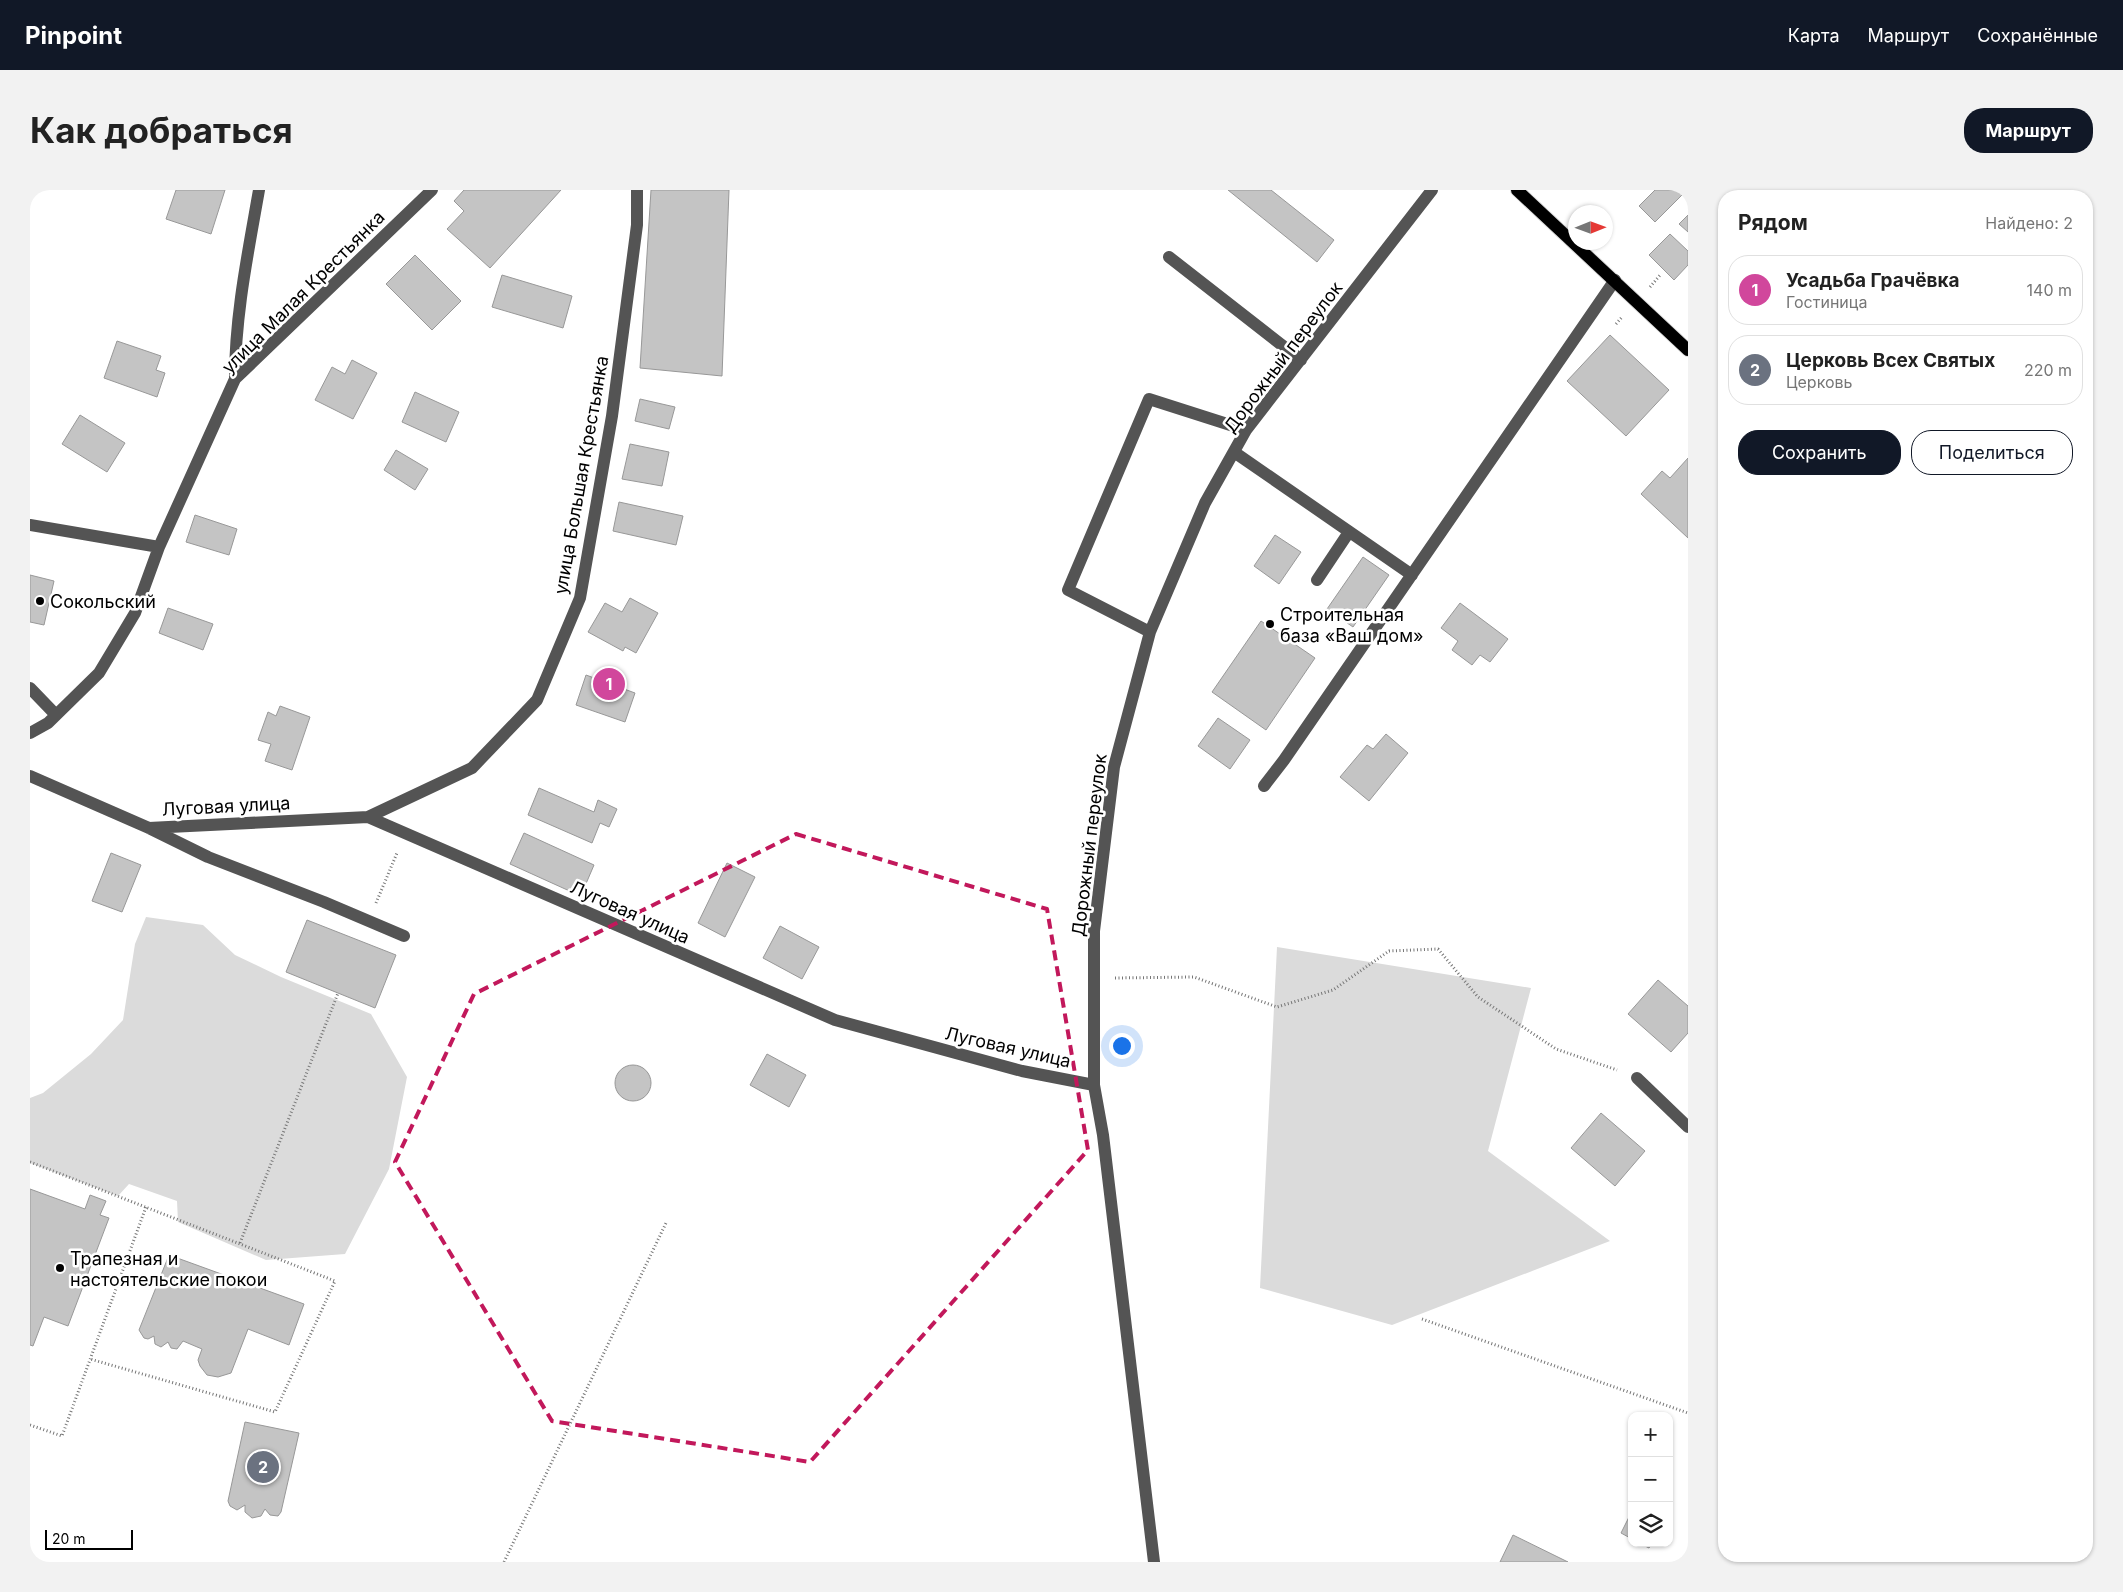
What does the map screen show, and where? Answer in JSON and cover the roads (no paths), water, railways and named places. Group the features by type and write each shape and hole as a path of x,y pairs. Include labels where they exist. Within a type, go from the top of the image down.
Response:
{"main road":[{"path":"1518,190 1688,350"}],"street":[{"path":"235,379 235,343 238,310 259,190"},
{"name":"улица Малая Крестьянка","path":"56,715 99,673 135,614 160,547 235,379 432,190"},
{"name":"улица Большая Крестьянка","path":"368,817 472,768 537,700 580,598 612,416 637,225 637,190"},
{"name":"Дорожный переулок","path":"1154,1562 1104,1145 1094,1084 1094,931 1114,767 1150,632 1205,503 1246,430 1432,190"},
{"path":"1169,257 1301,360"},
{"path":"1264,786 1284,760 1615,280"},
{"path":"1150,632 1068,590 1149,399 1246,430"},
{"path":"1234,452 1412,575"},
{"path":"30,525 160,547"},
{"path":"1317,580 1349,532"},
{"path":"30,688 56,715 30,733"},
{"path":"30,776 149,828 208,857 404,936"},
{"name":"Луговая улица","path":"149,828 368,817 835,1020 1022,1071 1094,1084"},
{"path":"1637,1078 1688,1127"}],"place":[{"name":"Сокольский","path":"40,601"},
{"name":"Строительная база «Ваш дом»","path":"1270,624"},
{"name":"Усадьба Грачёвка","path":"609,684"},
{"name":"Трапезная и настоятельские покои","path":"60,1268"},
{"name":"Церковь Всех Святых","path":"263,1467"}]}
